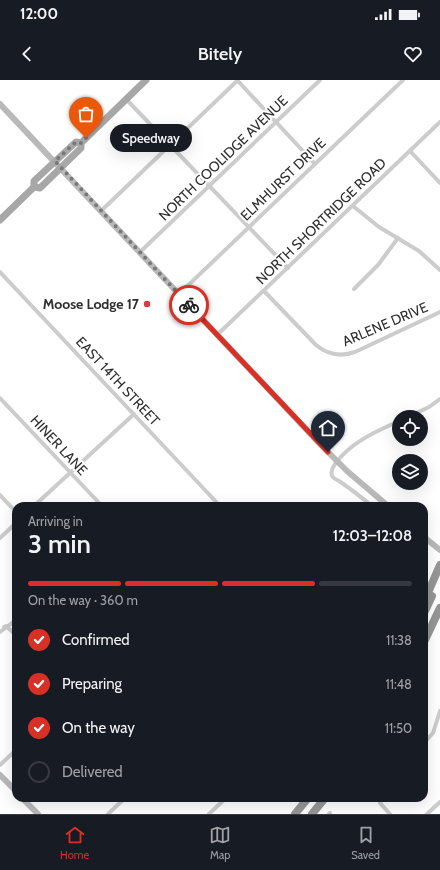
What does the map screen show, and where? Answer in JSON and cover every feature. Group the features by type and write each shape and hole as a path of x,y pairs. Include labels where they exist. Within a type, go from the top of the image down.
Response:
{"highway":[{"path":"428,593 440,565"},
{"path":"428,604 440,579"},
{"path":"428,634 440,608"},
{"path":"295,814 305,802"},
{"path":"312,814 322,802"}],"main road":[{"path":"34,187 40,188 61,168 81,148 81,143 146,80"},
{"path":"0,220 34,187 34,181 55,161 76,142 81,143"}],"street":[{"path":"101,211 237,80 315,164"},
{"name":"NORTH COOLIDGE AVENUE","path":"140,252 320,80"},
{"name":"ELMHURST DRIVE","path":"179,294 403,80"},
{"path":"126,99 288,268"},
{"path":"0,104 337,462 383,502"},
{"name":"NORTH SHORTRIDGE ROAD","path":"218,335 440,122"},
{"path":"410,151 440,182"},
{"path":"353,206 376,225 419,251 440,270"},
{"path":"354,289 378,265 398,238"},
{"name":"EAST 14TH STREET","path":"0,272 216,502"},
{"name":"ARLENE DRIVE","path":"264,291 316,345 327,352 338,355 355,352 440,312"},
{"name":"HINER LANE","path":"0,398 98,502"},
{"path":"422,410 440,399"},
{"path":"38,502 134,414"},
{"path":"367,502 334,478 332,471 337,462 351,448 366,437 392,424"},
{"path":"0,495 12,508"},
{"path":"0,538 12,527"},
{"path":"428,540 440,550"},
{"path":"0,628 12,622"},
{"path":"0,632 6,626"},
{"path":"6,626 12,631"},
{"path":"428,738 432,734 440,711"},
{"path":"0,765 12,754"},
{"path":"0,775 12,787"},
{"path":"26,802 38,814"},
{"path":"108,814 121,802"},
{"path":"209,814 222,802"},
{"path":"381,802 390,814"},
{"path":"427,814 440,802"}],"way so far":[{"path":"86,138 81,143 76,142 55,161 189,305"}],"place":[{"name":"Speedway","path":"86,138"},
{"name":"Moose Lodge 17","path":"147,304"}],"route":[{"path":"189,305 328,452"}]}
